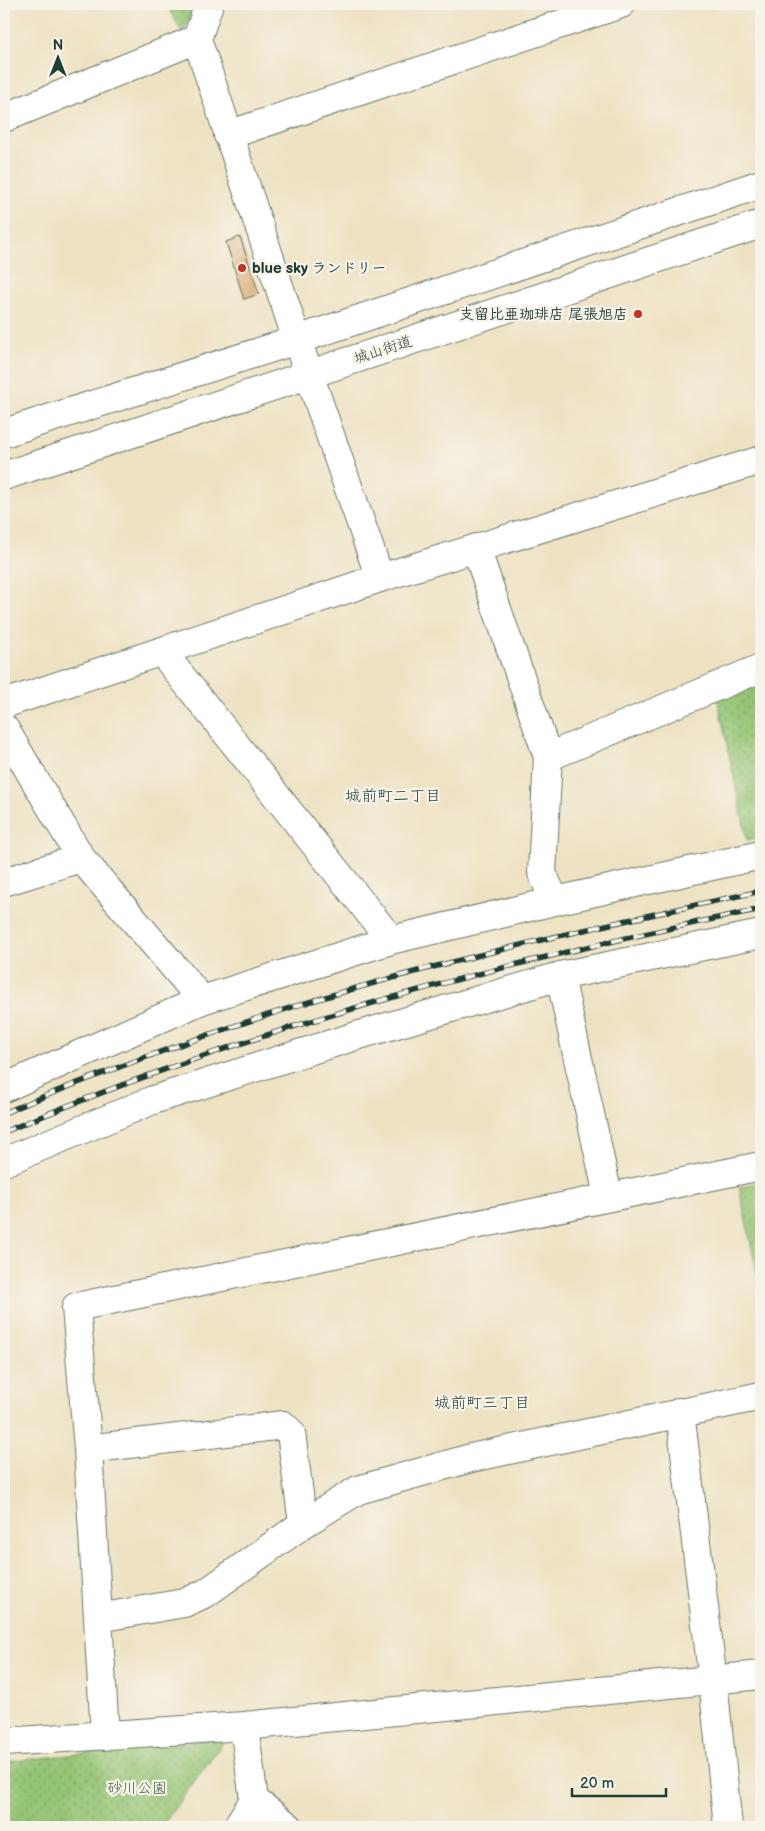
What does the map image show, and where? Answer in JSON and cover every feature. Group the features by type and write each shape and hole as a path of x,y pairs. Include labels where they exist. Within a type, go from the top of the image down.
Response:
{"street":[{"path":"209,4 197,39 297,340 380,578"},
{"path":"228,135 621,4"},
{"path":"4,118 197,39"},
{"path":"4,433 297,340 761,184"},
{"name":"城山街道","path":"4,476 761,224"},
{"path":"4,704 380,578 761,460"},
{"path":"476,548 548,757 542,873 555,901"},
{"path":"162,652 391,940"},
{"path":"548,757 761,668"},
{"path":"4,728 81,858 202,1000"},
{"path":"4,1088 202,1000 391,940 761,855"},
{"path":"4,882 81,858"},
{"path":"4,1162 153,1100 356,1036 560,976 761,934"},
{"path":"560,976 608,1196"},
{"path":"105,1736 88,1449 76,1307 761,1166"},
{"path":"98,1618 184,1603 206,1593 303,1524 358,1490 471,1458 761,1396"},
{"path":"680,1412 713,1681 728,1827"},
{"path":"88,1449 283,1425 291,1433 303,1524"},
{"path":"4,1742 244,1726 761,1676"},
{"path":"237,1827 254,1800 244,1726"},
{"path":"254,1800 289,1827"}],"green space":[{"path":"166,4 194,4 183,34"},
{"path":"761,681 761,837 747,840 717,697"},
{"path":"761,1182 761,1293 739,1187"},
{"name":"砂川公園","path":"226,1738 161,1827 4,1827 4,1762"}],"building":[{"name":"blue sky ランドリー","path":"240,237 259,294 244,299 226,242"}],"railway":[{"path":"4,1113 77,1083 189,1042 359,987 530,943 761,891"},
{"path":"4,1132 96,1095 189,1061 282,1030 377,1002 568,952 761,909"}],"place":[{"name":"blue sky ランドリー","path":"242,268"},
{"name":"支留比亜珈琲店 尾張旭店","path":"638,314"}],"district":[{"name":"城前町二丁目","path":"393,796"},
{"name":"城前町三丁目","path":"482,1403"}]}
